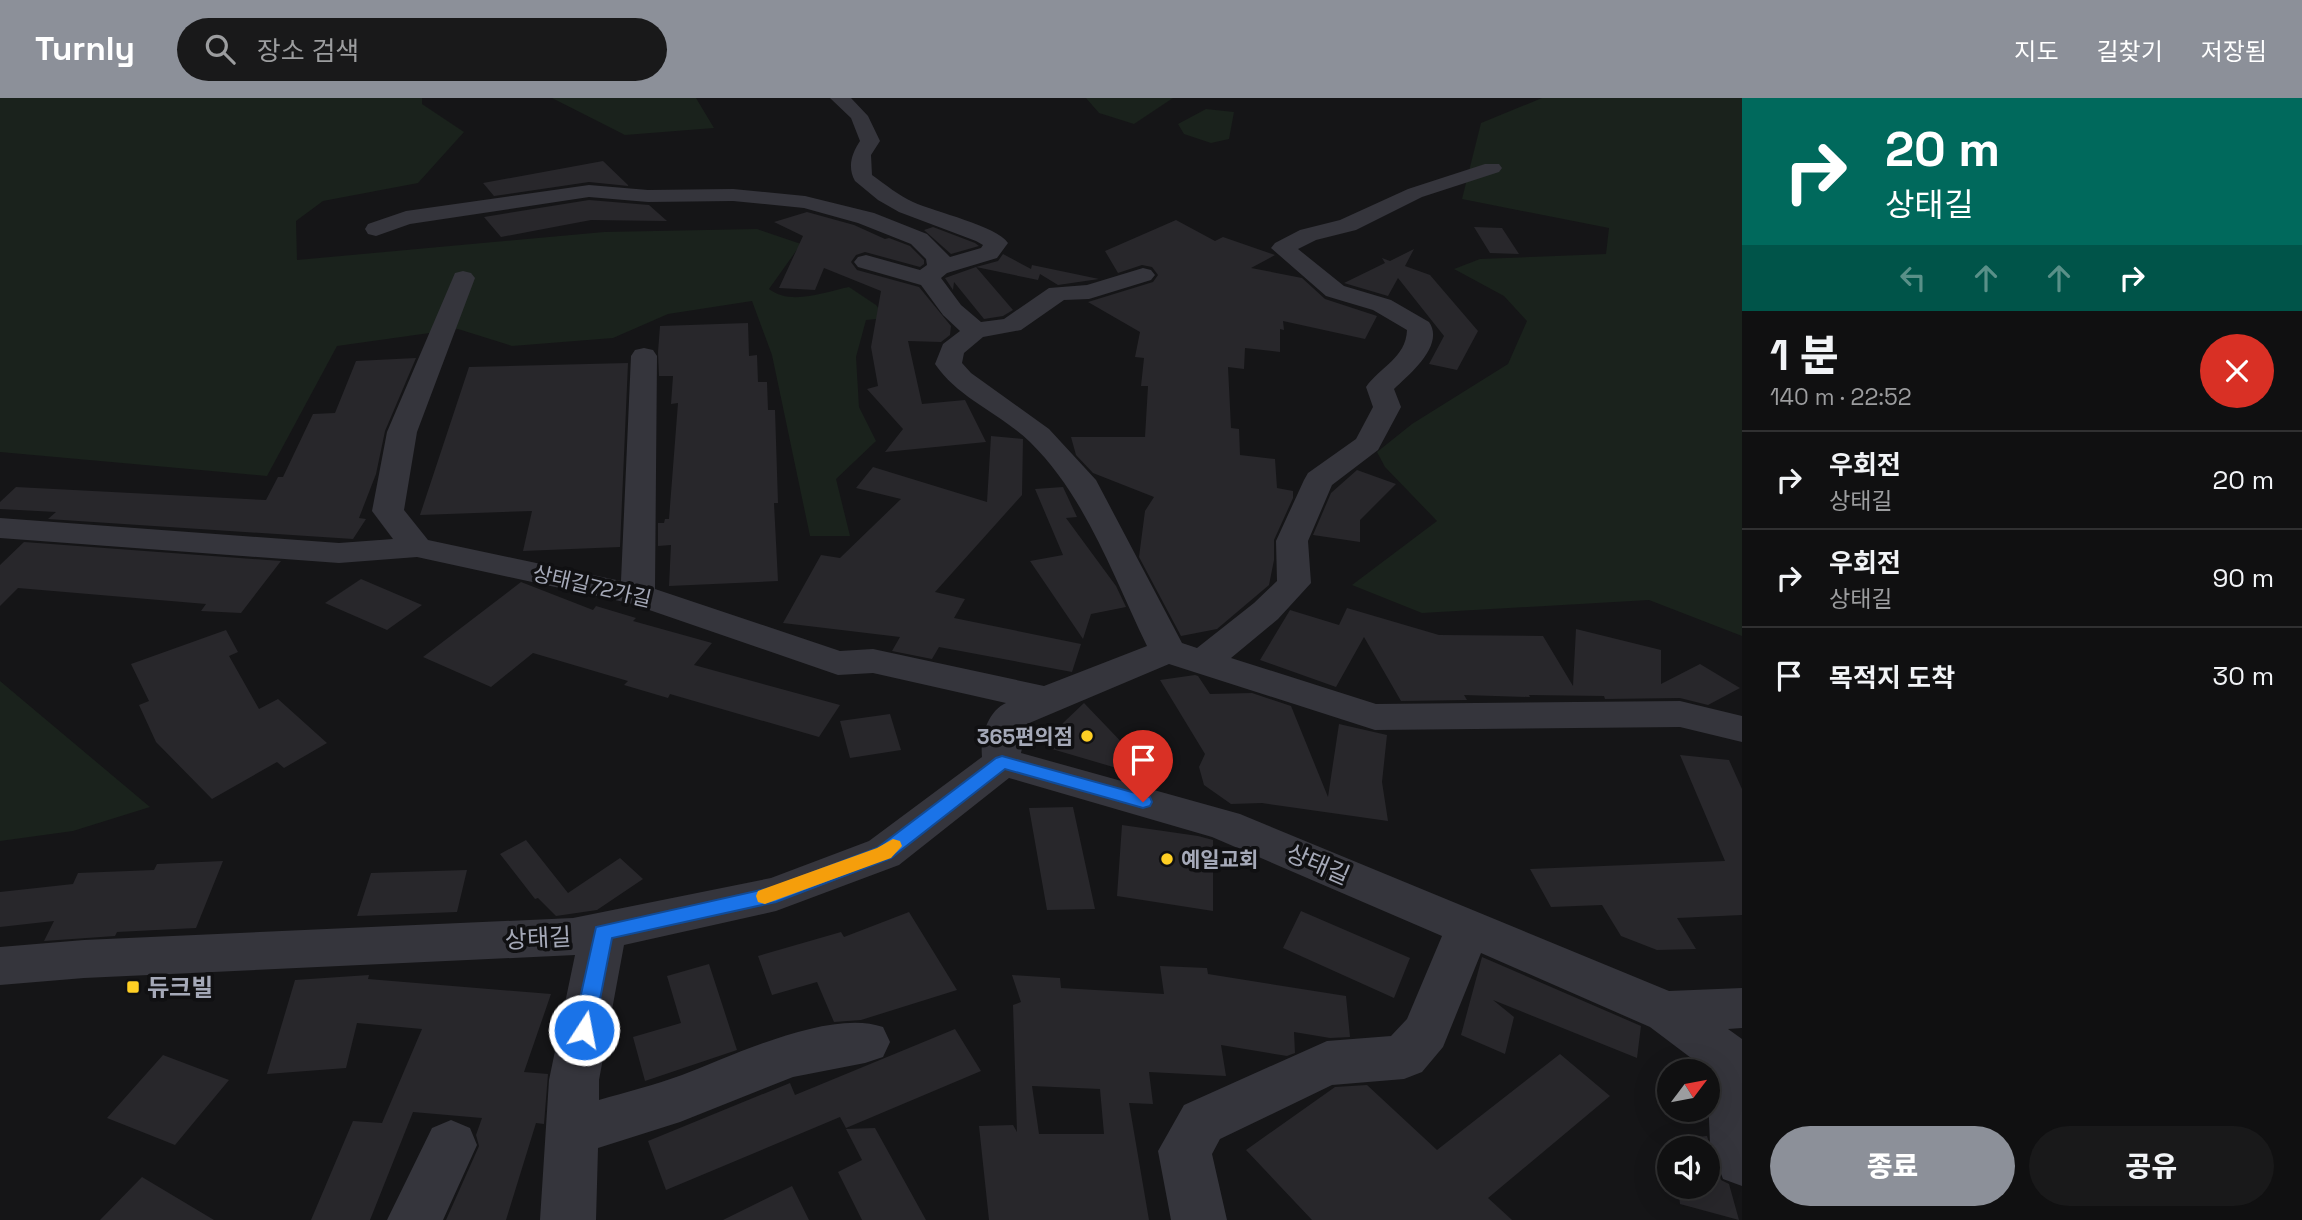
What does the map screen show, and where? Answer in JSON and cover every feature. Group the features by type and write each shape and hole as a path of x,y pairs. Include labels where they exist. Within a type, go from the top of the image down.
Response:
{"street":[{"path":"839,98 856,109 866,124 870,141 861,155 862,177 892,200 943,221 970,228 997,243 989,253 932,273 866,262"},
{"path":"1002,762 1001,750 1009,717 1047,699 1185,657 1266,611 1294,583 1292,541 1319,480 1368,444 1387,407 1380,387 1408,361 1421,340 1420,327 1382,305 1335,291 1283,248 1308,235 1348,225 1415,193 1492,168"},
{"path":"376,229 406,218 589,191 648,196 733,195 804,202 866,218 919,239 938,257 930,280 952,310 975,331"},
{"path":"1143,275 1089,292 1059,293 1012,325 975,331 952,350 948,364 961,379 1039,435 1085,487 1185,657 1375,717 1680,714 1742,729"},
{"path":"417,547 388,511 402,432 463,278"},
{"path":"638,595 644,356"},
{"name":"상태길72가길","path":"0,528 339,553 417,547 638,595 838,663 873,661 1047,699"},
{"name":"상태길","path":"0,966 573,937 603,932 776,894 884,853 1002,762 1225,825 1667,1012 1742,1008"},
{"path":"1199,1220 1185,1151 1202,1122 1327,1063 1404,1057 1426,1031 1468,928"},
{"path":"568,1220 574,1080 603,932"},
{"path":"1667,1012 1737,1062 1736,1144 1742,1161"},
{"path":"571,1132 680,1099 790,1056 865,1042"},
{"path":"415,1220 451,1145"}],"shaded area":[{"path":"0,98 422,98 422,104 464,132 418,183 323,201 296,221 297,260 604,232 757,229 801,244 769,289 787,297 797,297 849,287 876,305 886,318 866,320 856,357 859,407 876,441 836,479 850,536 810,536 772,355 752,301 668,314 613,338 512,346 458,329 337,346 267,476 0,452"},
{"path":"552,98 696,98 714,128 625,135"},
{"path":"1086,98 1173,98 1134,124 1099,113"},
{"path":"1542,98 1742,98 1742,636 1649,600 1422,613 1352,585 1437,521 1385,467 1377,452 1412,424 1508,364 1527,321 1504,296 1454,269 1480,259 1606,254 1609,228 1462,199 1481,123"},
{"path":"1206,109 1234,112 1229,139 1211,143 1184,134 1178,124"},
{"path":"0,681 150,807 73,831 0,841"}],"building":[{"path":"603,161 629,186 589,182 494,196 483,183"},
{"path":"589,200 649,205 667,221 591,220 501,237 484,217"},
{"path":"807,212 854,225 885,239 910,246 924,260 920,267 865,252 856,255 851,262 857,270 919,287 951,326 950,335 941,342 908,341 922,404 965,400 986,442 885,452 903,429 867,389 878,386 871,347 881,291 824,268 815,290 779,288 803,236 774,222"},
{"path":"1176,220 1215,241 1223,237 1275,255 1251,268 1302,278 1325,299 1377,316 1365,339 1283,321 1284,330 1280,329 1280,352 1245,348 1244,369 1228,367 1231,428 1239,429 1240,455 1275,459 1277,488 1293,491 1293,498 1274,540 1274,560 1269,585 1217,629 1181,636 1139,557 1145,511 1154,497 1093,473 1076,455 1071,437 1145,437 1148,386 1141,386 1144,358 1135,357 1140,332 1088,302 1153,282 1158,275 1152,267 1142,265 1118,273 1105,251"},
{"path":"933,227 979,246 951,254 924,230"},
{"path":"1474,227 1502,228 1519,254 1490,253"},
{"path":"1414,249 1405,266 1430,275 1478,331 1457,370 1429,364 1444,336 1398,278 1388,296 1344,283 1385,263 1382,258 1390,261"},
{"path":"1003,254 1031,269 1032,265 1099,279 1058,285 1040,274 1038,280 976,267 998,261"},
{"path":"976,267 1013,310 1003,316 984,319 954,282 953,290 945,278"},
{"path":"748,323 749,356 757,355 758,382 767,382 768,410 775,410 778,503 774,503 778,581 669,586 671,545 658,546 658,523 669,519 678,403 671,404 673,376 659,376 660,326"},
{"path":"416,358 385,431 376,474 359,518 366,519 353,539 48,519 56,512 0,509 0,502 16,487 266,500 278,477 283,477 313,414 335,413 356,361"},
{"path":"628,363 620,547 523,551 532,511 420,515 469,367"},
{"path":"991,436 1023,439 1022,495 935,592 965,599 954,618 1081,644 1072,672 939,647 932,659 892,651 900,637 783,623 821,555 840,558 901,499 856,488 873,467 987,502"},
{"path":"1357,470 1396,484 1360,520 1360,542 1313,535 1331,493"},
{"path":"1063,487 1077,517 1066,518 1116,586 1126,607 1091,614 1083,639 1030,561 1063,555 1035,489"},
{"path":"24,542 281,561 241,613 201,611 206,604 18,588 0,606 0,565"},
{"path":"361,579 422,605 387,630 325,603"},
{"path":"521,582 593,610 596,606 636,618 633,621 712,643 694,665 840,705 819,737 670,694 668,698 624,685 628,681 533,653 491,687 423,657"},
{"path":"1347,608 1439,635 1543,636 1573,686 1576,629 1661,650 1661,684 1700,664 1740,688 1708,705 1680,698 1605,699 1604,696 1529,695 1530,697 1464,695 1467,700 1401,701 1364,637 1336,687 1260,660 1290,610 1339,625"},
{"path":"226,630 238,652 229,656 259,709 278,699 327,743 284,768 277,762 212,799 156,742 139,705 149,701 131,664"},
{"path":"1195,675 1210,694 1252,693 1291,706 1328,797 1339,724 1387,735 1382,782 1388,821 1262,803 1231,804 1204,785 1199,767 1205,754 1160,680"},
{"name":"365편의점","path":"1084,703 1130,751 1120,769 1052,749 1063,723"},
{"path":"890,714 901,750 850,758 840,721"},
{"path":"1680,755 1729,760 1742,789 1742,915 1677,918 1696,949 1657,950 1621,936 1602,905 1551,907 1530,869 1725,861"},
{"path":"1073,807 1095,909 1047,910 1029,808"},
{"name":"예일교회","path":"1122,825 1213,840 1213,911 1117,896"},
{"path":"526,840 568,893 620,858 643,879 597,910 556,916 538,898 535,899 500,854"},
{"path":"223,861 196,928 117,932 115,936 44,941 54,921 0,927 0,892 73,884 78,873 154,870 157,864"},
{"path":"467,870 457,912 357,916 371,873"},
{"path":"1301,911 1410,958 1394,998 1283,948"},
{"path":"909,912 957,990 861,1020 834,1022 817,982 772,995 758,956 841,932 844,937"},
{"path":"1482,957 1641,1026 1637,1058 1493,1000 1514,1017 1505,1054 1461,1035"},
{"path":"709,964 737,1050 645,1081 633,1037 681,1023 667,976"},
{"path":"1160,966 1207,968 1208,974 1346,996 1350,1037 1330,1038 1294,1032 1295,1053 1287,1056 1221,1045 1226,1076 1149,1072 1153,1104 1129,1103 1149,1220 989,1220 979,1126 1013,1125 1017,1132 1013,1005 1021,1002 1012,975 1060,978 1061,988 1164,994","holes":["1032,1086 1100,1089 1104,1134 1039,1134"]},
{"path":"369,975 368,979 551,994 524,1072 548,1074 544,1124 536,1123 506,1220 446,1220 479,1146 476,1135 482,1118 413,1112 370,1220 311,1220 353,1121 382,1123 422,1029 357,1023 346,1068 267,1074 295,980"},
{"path":"955,1029 981,1071 846,1128 840,1117 666,1190 648,1141 790,1083 795,1095"},
{"path":"1560,1054 1610,1096 1488,1198 1512,1220 1312,1220 1246,1150 1335,1087 1367,1085 1437,1150"},
{"path":"163,1055 229,1080 175,1145 107,1118"},
{"path":"875,1128 926,1220 862,1220 838,1172 862,1160 846,1129"},
{"path":"142,1177 214,1220 100,1220"},
{"path":"1720,1177 1729,1184 1739,1220 1680,1204 1679,1199 1720,1199"},
{"path":"792,1186 809,1220 723,1220"}],"slow traffic":[{"path":"765,896 884,853 893,846"}],"place":[{"name":"365편의점","path":"1087,736"},
{"name":"예일교회","path":"1167,859"},
{"name":"듀크빌","path":"133,987"}],"route":[{"path":"584,1030 603,932 776,894 884,853 1002,762 1143,802"}]}
